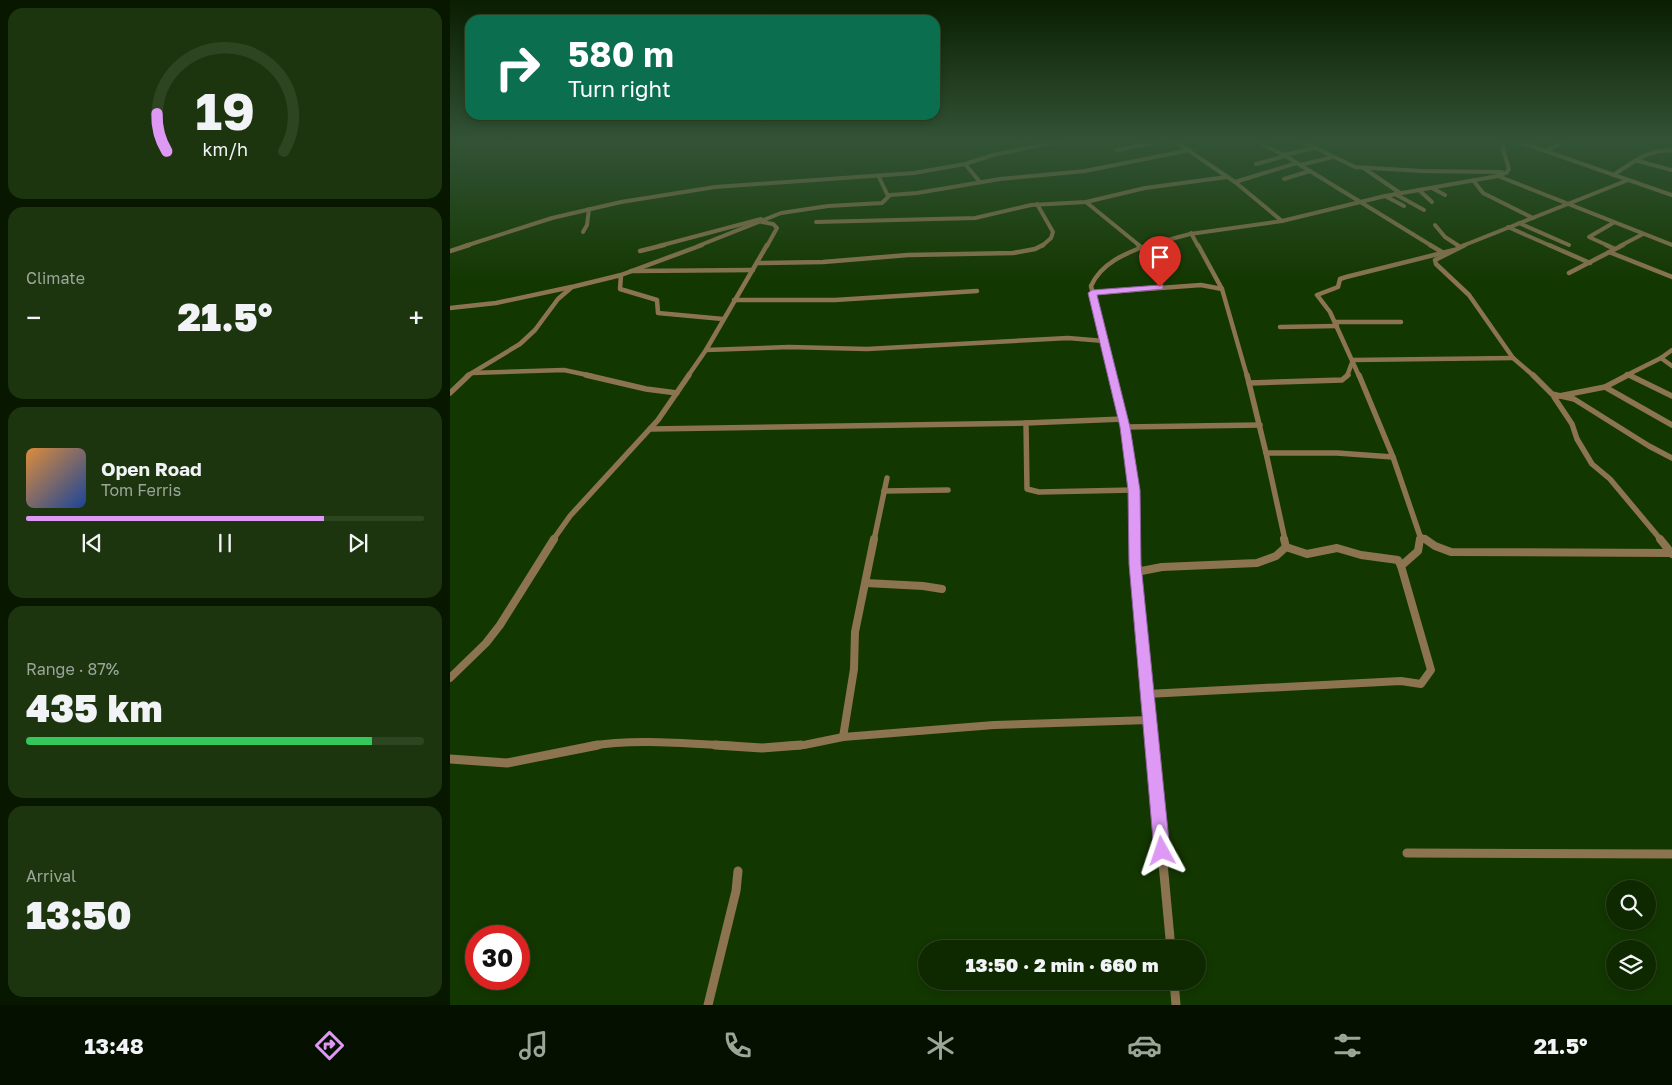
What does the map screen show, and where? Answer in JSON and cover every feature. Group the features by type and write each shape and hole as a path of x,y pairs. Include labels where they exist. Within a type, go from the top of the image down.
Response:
{"street":[{"path":"450,251 552,218 589,209 705,189"},
{"path":"883,189 888,196"},
{"path":"888,196 940,189"},
{"path":"816,222 975,218 1037,204 1086,202 1141,189"},
{"path":"1243,189 1282,221"},
{"path":"1340,189 1442,252"},
{"path":"1392,189 1424,210"},
{"path":"1170,940 1136,572 1134,490 1125,427 1090,286 1093,278 1122,256 1142,247 1191,233 1282,221 1398,193 1426,189"},
{"path":"1434,189 1445,195"},
{"path":"1480,189 1483,193 1533,218"},
{"path":"1529,189 1672,245"},
{"path":"1605,189 1460,246 1435,260 1436,264 1462,286 1513,358 1522,364 1552,394 1574,400 1672,458"},
{"path":"1654,189 1672,195"},
{"path":"1419,190 1432,202"},
{"path":"640,251 781,213 828,206 882,202 888,196"},
{"path":"1385,196 1404,206"},
{"path":"1086,202 1091,208 1106,217 1142,247"},
{"path":"757,264 823,262 908,255 1013,253 1036,249 1046,242 1053,232 1037,204"},
{"path":"583,232 587,225 589,209"},
{"path":"450,308 496,302 621,275 762,222 772,216"},
{"path":"450,678 486,643 495,631 570,516 650,429 678,393 706,350 777,228 773,224 762,222"},
{"path":"1519,223 1569,245"},
{"path":"1614,223 1589,237 1615,249"},
{"path":"1435,225 1445,237 1460,246"},
{"path":"1508,227 1590,262"},
{"path":"1191,233 1222,289 1260,426 1286,546"},
{"path":"1570,273 1643,234"},
{"path":"1401,566 1418,552 1420,536 1393,456 1353,360 1336,324 1318,298 1319,293 1338,287 1340,279 1454,250"},
{"path":"1609,252 1672,277"},
{"path":"628,271 753,270"},
{"path":"621,275 620,289 658,300 658,313 723,319"},
{"path":"1092,293 1200,285 1222,289"},
{"path":"450,393 471,373 520,344 535,330 558,300 572,287"},
{"path":"734,300 835,300 977,291"},
{"path":"1280,327 1401,322"},
{"path":"706,350 789,347 866,349 1068,338 1104,341"},
{"path":"1672,350 1661,358 1605,387 1554,397 1572,424 1577,439 1592,464 1610,479 1672,554"},
{"path":"1353,360 1513,358"},
{"path":"1661,358 1672,366"},
{"path":"1248,383 1342,380 1347,377 1353,360"},
{"path":"471,373 564,370 646,389 678,393"},
{"path":"1627,374 1672,396"},
{"path":"1605,387 1672,425"},
{"path":"650,429 1026,423 1123,419"},
{"path":"1026,423 1027,489 1040,492 1134,490"},
{"path":"1125,427 1260,426"},
{"path":"1266,453 1347,453 1393,456"},
{"path":"843,737 854,669 855,632 878,529 887,478"},
{"path":"884,491 948,490"},
{"path":"1420,536 1435,546 1451,552 1672,554"},
{"path":"1136,572 1162,567 1257,563 1276,556 1286,546"},
{"path":"1147,694 1401,681 1422,684 1431,670 1398,560 1361,556 1337,548 1307,554 1286,546"},
{"path":"866,583 883,586 942,589"},
{"path":"450,759 507,763 604,744 678,743 762,748 804,745 843,737 994,725 1150,720"},
{"path":"1408,852 1672,854"},
{"path":"708,1005 736,891 738,871"},
{"path":"1175,990 1176,1005"}],"route":[{"path":"1160,287 1092,293 1125,427 1134,490 1135,564 1162,851"}]}
